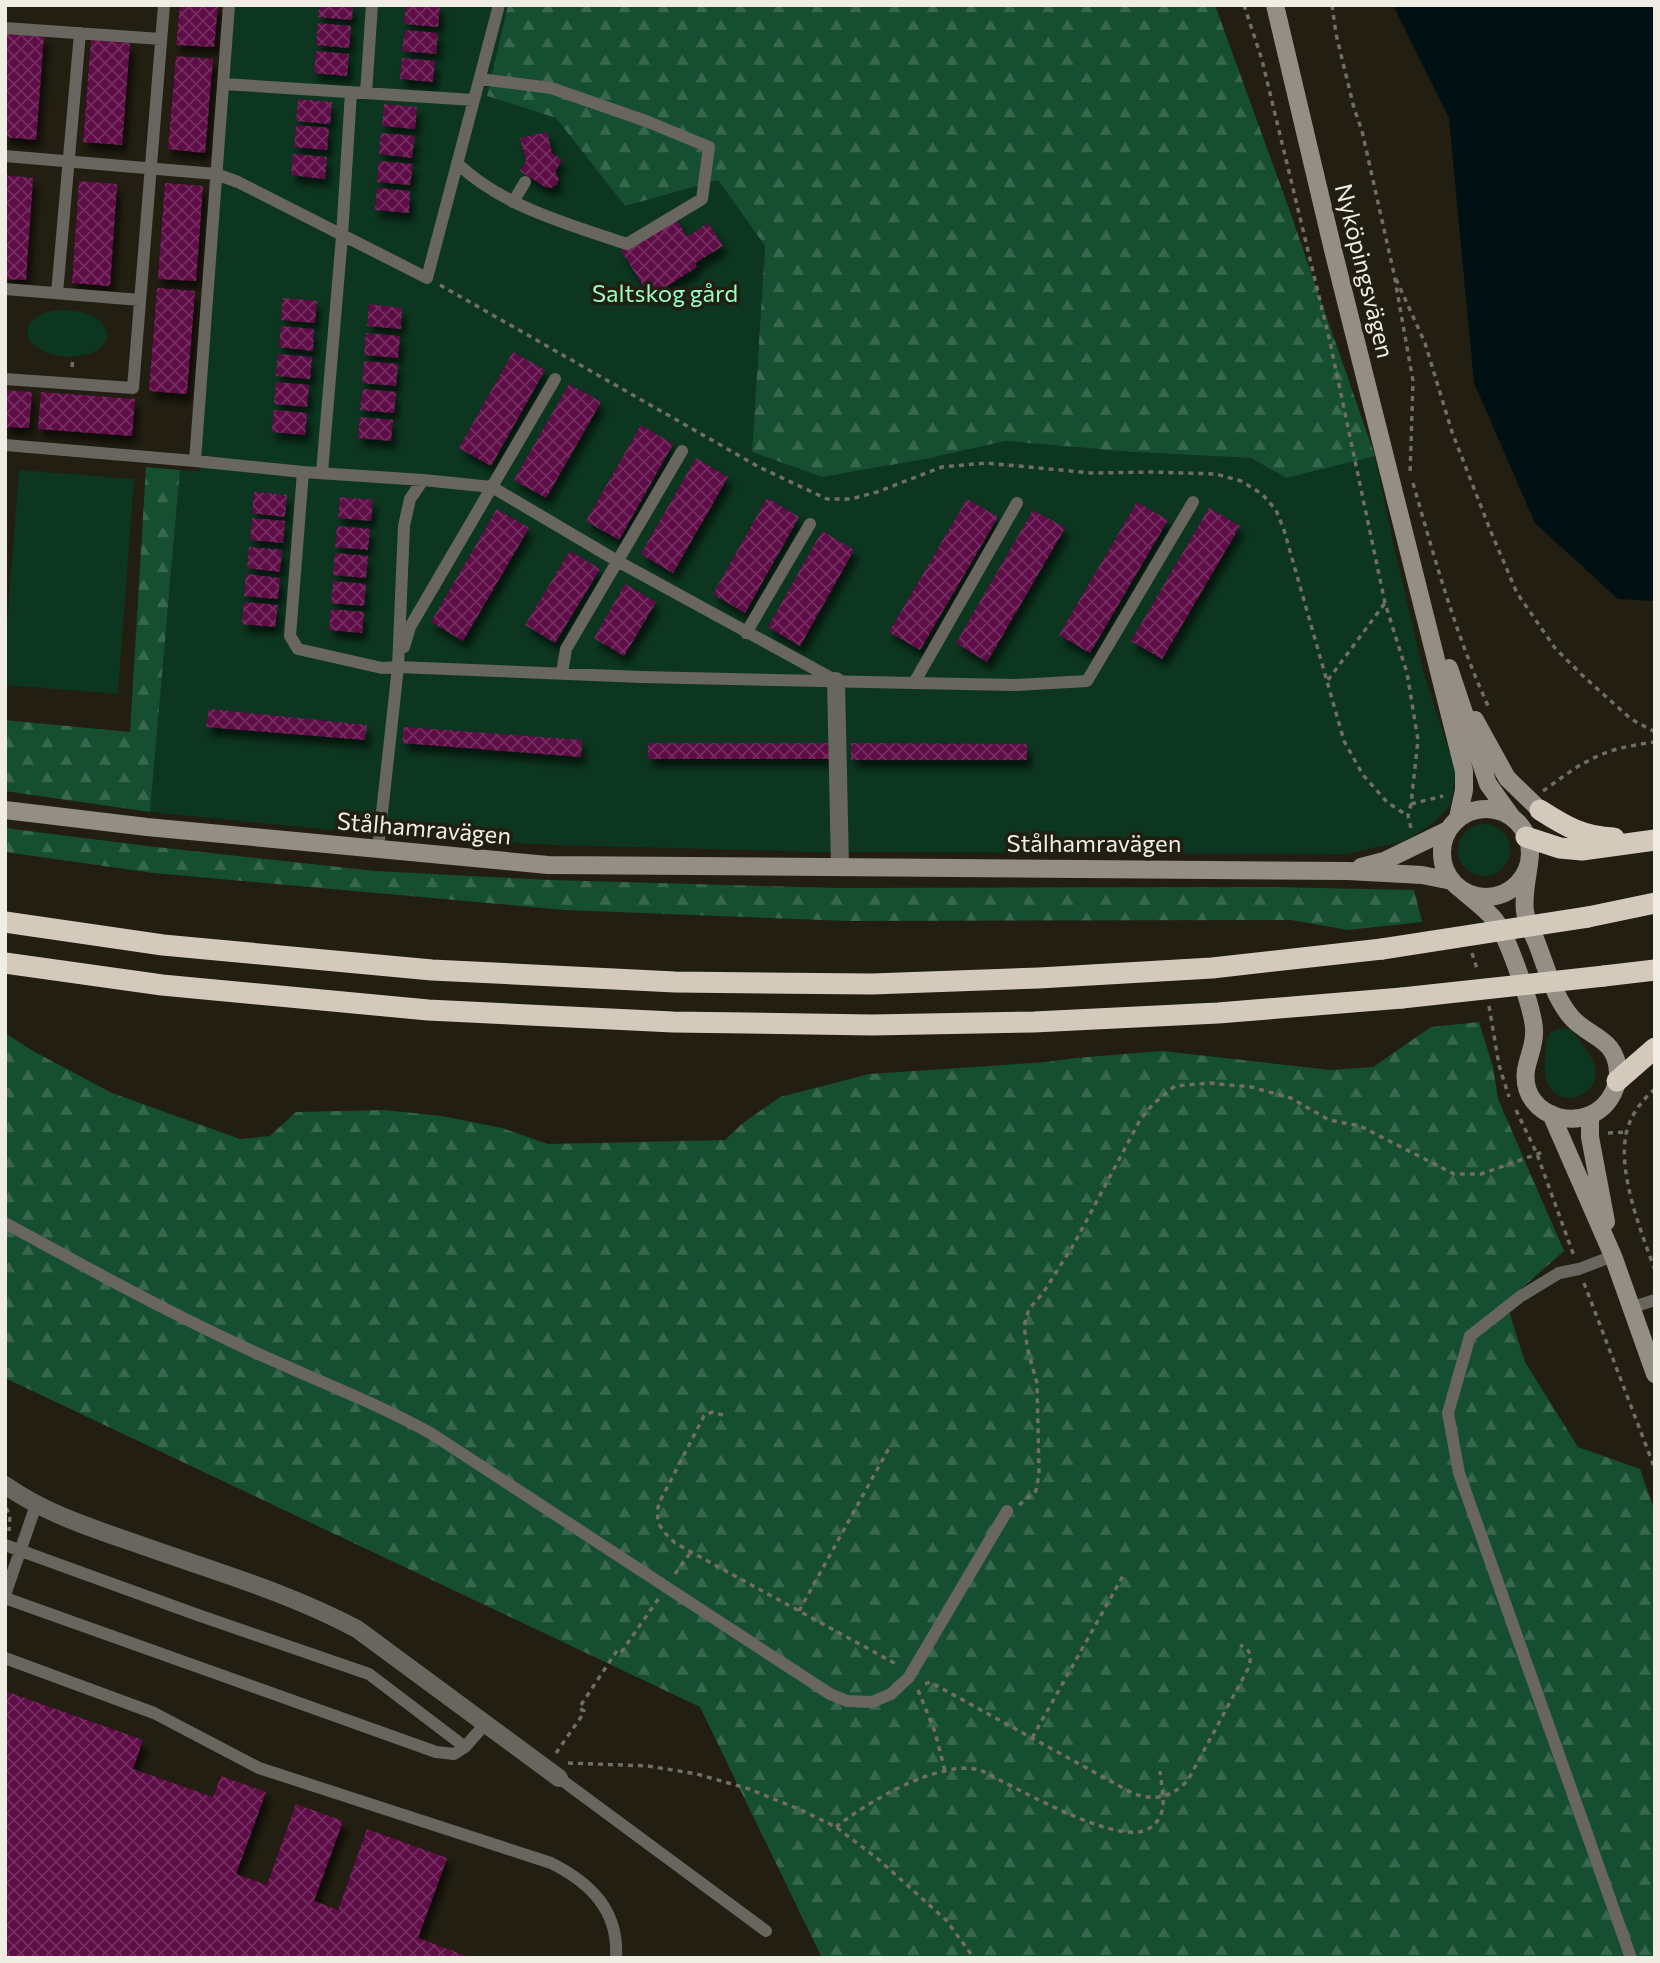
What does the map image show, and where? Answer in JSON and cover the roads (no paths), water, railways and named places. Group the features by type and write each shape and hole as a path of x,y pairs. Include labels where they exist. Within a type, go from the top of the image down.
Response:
{"highway":[{"path":"1541,801 1568,827 1587,835 1655,840"},
{"path":"1526,837 1560,848 1582,850 1655,840"},
{"path":"5,922 163,945 432,970 675,982 872,984 1212,968 1382,949 1655,904"},
{"path":"5,963 162,985 428,1010 673,1022 872,1025 1034,1022 1218,1013 1402,998 1655,970"},
{"path":"1617,1081 1655,1048"}],"main road":[{"name":"Nyköpingsvägen","path":"1275,5 1329,236 1464,771 1464,790 1453,824"},
{"name":"Nyköpingsvägen","path":"1407,547 1488,784 1511,816"},
{"path":"1450,670 1507,778 1541,801"},
{"path":"1482,808 1499,810 1511,816 1523,827 1530,847 1525,913 1557,993 1566,1011 1575,1021 1602,1038 1610,1048 1618,1072 1609,1101 1590,1116 1575,1120 1540,1109 1533,1099 1525,1076 1534,1023 1520,976 1497,922 1457,886 1442,862 1444,836 1453,824 1470,811 1482,808"},
{"name":"Stålhamravägen","path":"5,810 147,827 548,865 1348,871 1422,875 1457,886"},
{"name":"Stålhamravägen","path":"1348,871 1384,861 1453,824"},
{"path":"1457,886 1475,896 1500,895 1519,883 1530,864"},
{"path":"1551,1114 1613,1256 1655,1374"},
{"path":"1590,1116 1590,1137 1613,1256"}],"street":[{"path":"836,681 840,867"},
{"path":"5,1485 36,1505 99,1531 328,1613 356,1629 559,1778"}],"lane":[{"path":"5,379 133,388 164,5"},
{"path":"195,461 229,5"},
{"path":"366,93 372,5"},
{"path":"5,156 216,174 238,182 427,278 499,5"},
{"path":"5,27 161,39"},
{"path":"57,293 80,33"},
{"path":"457,163 474,180 513,202 627,244 702,199 709,147 646,121 551,88 480,79"},
{"path":"223,84 474,100"},
{"path":"322,472 351,92"},
{"path":"513,202 525,182"},
{"path":"5,289 140,300"},
{"path":"398,667 410,627 555,379"},
{"path":"5,445 492,487 619,562 836,681"},
{"path":"562,673 566,649 682,451"},
{"path":"303,472 290,636 298,649 382,668 642,677 1015,685 1087,681 1193,502"},
{"path":"379,849 398,667 404,526 410,499 423,480"},
{"path":"914,683 1017,503"},
{"path":"746,633 810,524"},
{"path":"5,1223 179,1317 381,1408 432,1434 830,1694 847,1702 872,1702 891,1694 909,1677 1007,1511"},
{"path":"1613,1256 1559,1273 1521,1296 1470,1336 1448,1413 1459,1473 1631,1958"},
{"path":"1630,1308 1655,1300"},
{"path":"36,1505 5,1597 436,1752 454,1754 486,1723"},
{"path":"6,1545 369,1674 465,1746"},
{"path":"5,1658 154,1713 258,1768 551,1863 578,1879 602,1903 613,1923 616,1936 615,1958"},
{"path":"559,1778 766,1931"}],"park label":[{"name":"Saltskog gård","path":"665,294"}]}
